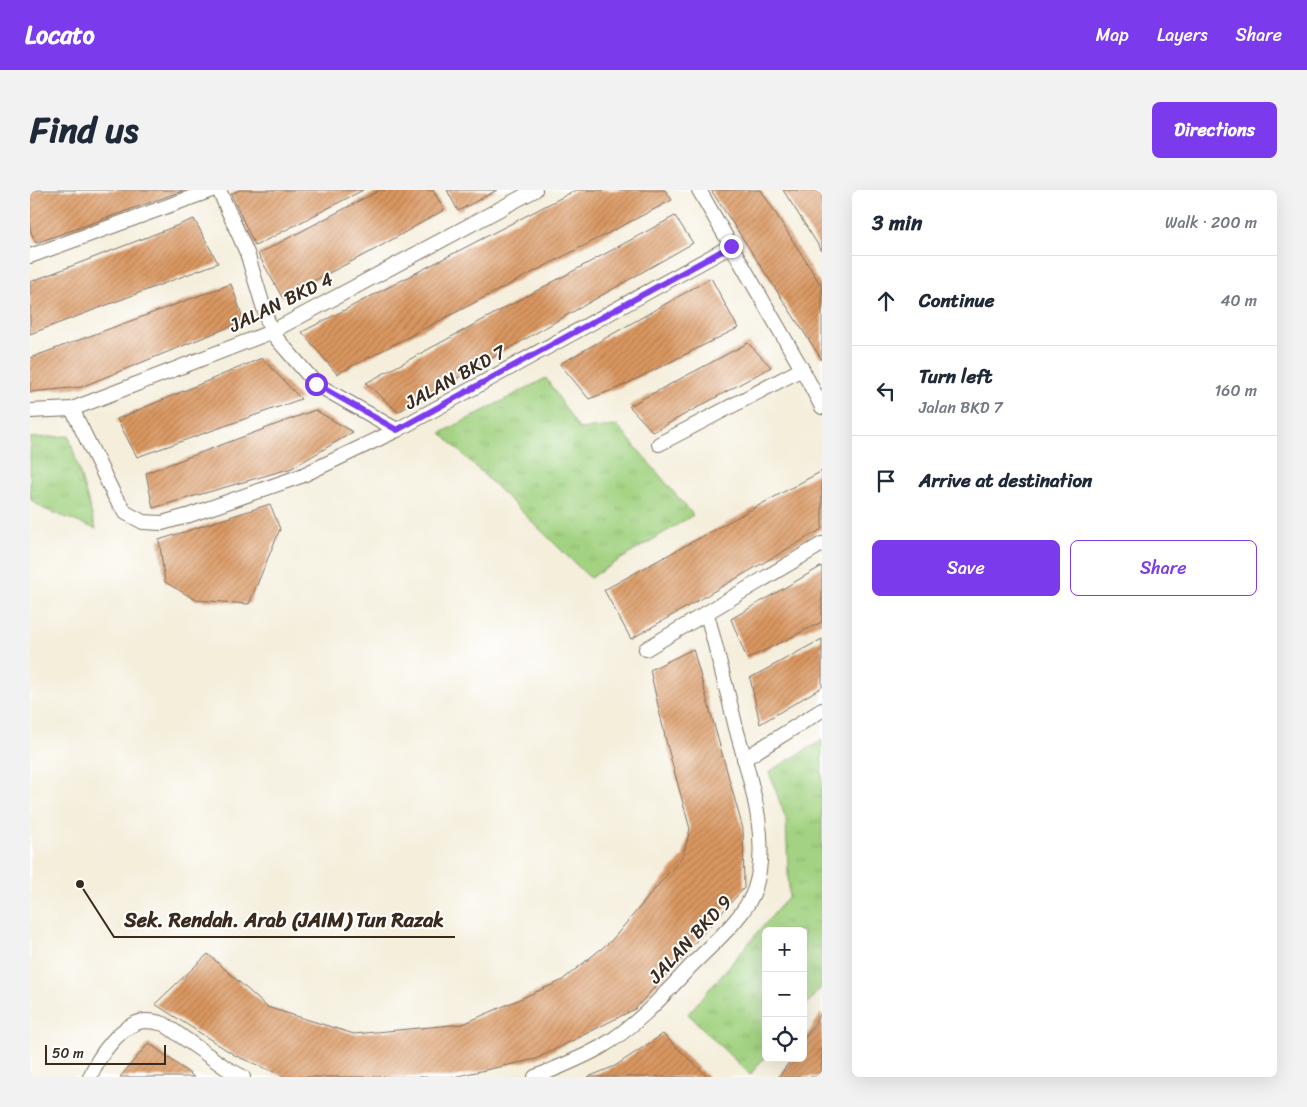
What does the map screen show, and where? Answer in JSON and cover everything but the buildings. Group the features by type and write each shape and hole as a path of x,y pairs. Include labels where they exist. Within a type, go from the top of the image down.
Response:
{"street":[{"path":"30,256 212,190"},
{"path":"219,190 247,253 271,332 316,384 397,430"},
{"name":"JALAN BKD 4","path":"30,411 72,409 271,332 535,190"},
{"path":"699,190 822,407"},
{"name":"JALAN BKD 7","path":"72,409 115,497 126,514 143,522 162,523 301,476 397,430 731,246"},
{"path":"659,444 802,369"},
{"path":"646,649 822,544"},
{"name":"JALAN BKD 9","path":"535,1077 602,1047 633,1024 658,1001 745,910 755,889 761,863 760,833 744,759 707,614"},
{"path":"744,759 822,710"},
{"path":"90,1077 100,1055 114,1039 136,1023 144,1021 164,1024 226,1068 243,1077"}],"green space":[{"path":"546,378 579,429 618,426 693,515 590,578 441,433"},
{"path":"69,436 96,529 44,509 30,499 30,438"},
{"path":"822,740 822,986 807,1004 807,927 762,927 789,896 786,819 769,772"},
{"path":"762,928 762,1060 750,1075 688,1014"}],"place":[{"name":"Sek. Rendah. Arab (JAIM) Tun Razak","path":"80,884"}],"route":[{"path":"316,384 397,430 731,246"}]}
